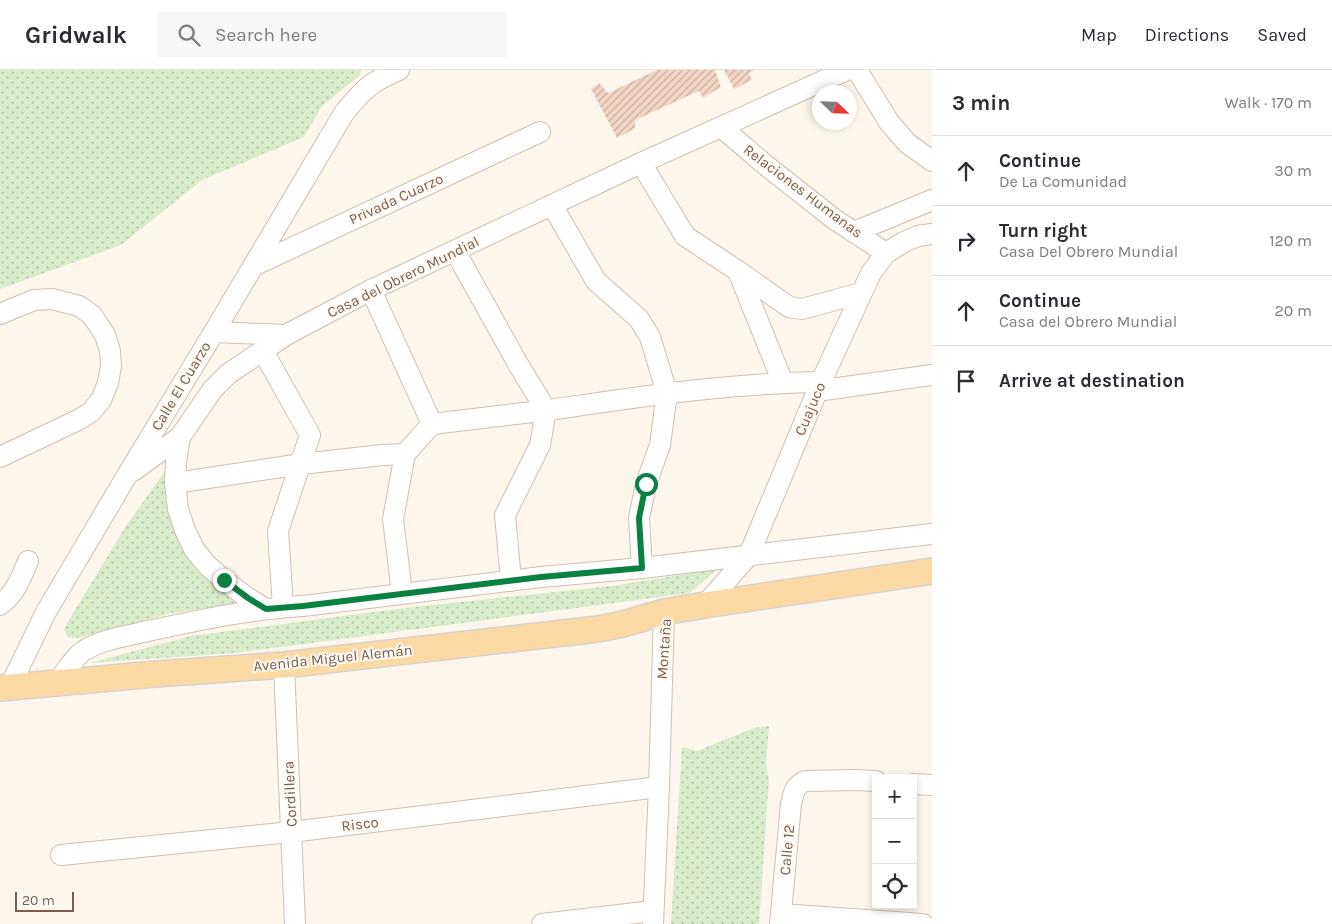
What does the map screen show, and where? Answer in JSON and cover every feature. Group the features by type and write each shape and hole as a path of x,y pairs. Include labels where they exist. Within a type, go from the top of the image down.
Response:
{"main road":[{"name":"Montaña","path":"664,612 705,604 932,571"},
{"name":"Avenida Miguel Alemán","path":"5,687 284,665 598,629 624,624 664,612"}],"street":[{"name":"Casa del Obrero Mundial","path":"274,608 248,598 207,565 194,549 178,509 174,483 180,437 213,389 228,374 286,335 371,290 641,163 848,70"},
{"path":"857,70 889,122 906,143 932,161"},
{"name":"Calle El Cuarzo","path":"5,687 46,612 126,476 344,113 362,91 380,78 396,71"},
{"name":"Relaciones Humanas","path":"722,127 768,167 834,219 886,253"},
{"name":"Privada Cuarzo","path":"253,266 540,132"},
{"path":"641,163 685,236 789,307 802,309 861,293"},
{"path":"854,232 932,200"},
{"path":"552,205 596,281 639,319 650,337 667,393 660,445 646,484 639,518 642,568"},
{"name":"Cuajuco","path":"705,604 749,555 819,386 871,272 886,253 918,236 932,234"},
{"path":"455,251 546,410 540,446 505,515 511,581"},
{"path":"738,271 783,383"},
{"path":"371,290 432,424"},
{"path":"0,314 34,300 52,298 79,306 92,315 105,335 110,351 111,366 108,383 101,400 91,412 0,457"},
{"path":"214,332 286,335"},
{"path":"263,351 310,435 278,531 274,608"},
{"path":"402,593 393,518 405,454 432,424 667,393 783,383 819,386 932,375"},
{"path":"126,476 180,437"},
{"path":"174,483 301,464 405,454"},
{"path":"58,682 71,664 83,652 97,644 178,625 274,608 932,534 932,522"},
{"path":"0,605 7,600 16,588 28,561"},
{"name":"Montaña","path":"653,918 664,612"},
{"name":"Cordillera","path":"284,665 295,924"},
{"name":"Calle 12","path":"781,919 791,804 798,784 805,781 872,781"},
{"path":"917,784 932,785"},
{"name":"Risco","path":"61,855 291,832 659,787"},
{"path":"542,924 653,918"},
{"path":"781,919 923,924"}],"green space":[{"path":"0,70 361,70 360,75 322,106 304,137 202,180 121,245 0,289"},
{"path":"165,471 171,512 208,577 236,604 172,613 77,638 68,637 64,628 126,526"},
{"path":"717,569 690,593 236,653 90,663 191,636 405,608 612,586"},
{"path":"769,726 766,764 769,780 759,924 671,924 682,747 697,751 754,728"}],"building":[{"path":"657,70 715,70 721,87 703,98 699,91 635,120 635,128 617,138 591,89 599,83 608,93"},
{"path":"724,70 755,70 749,73 752,80 734,89"}],"route":[{"path":"224,580 266,609 541,577 642,568 639,518 646,484"}]}
